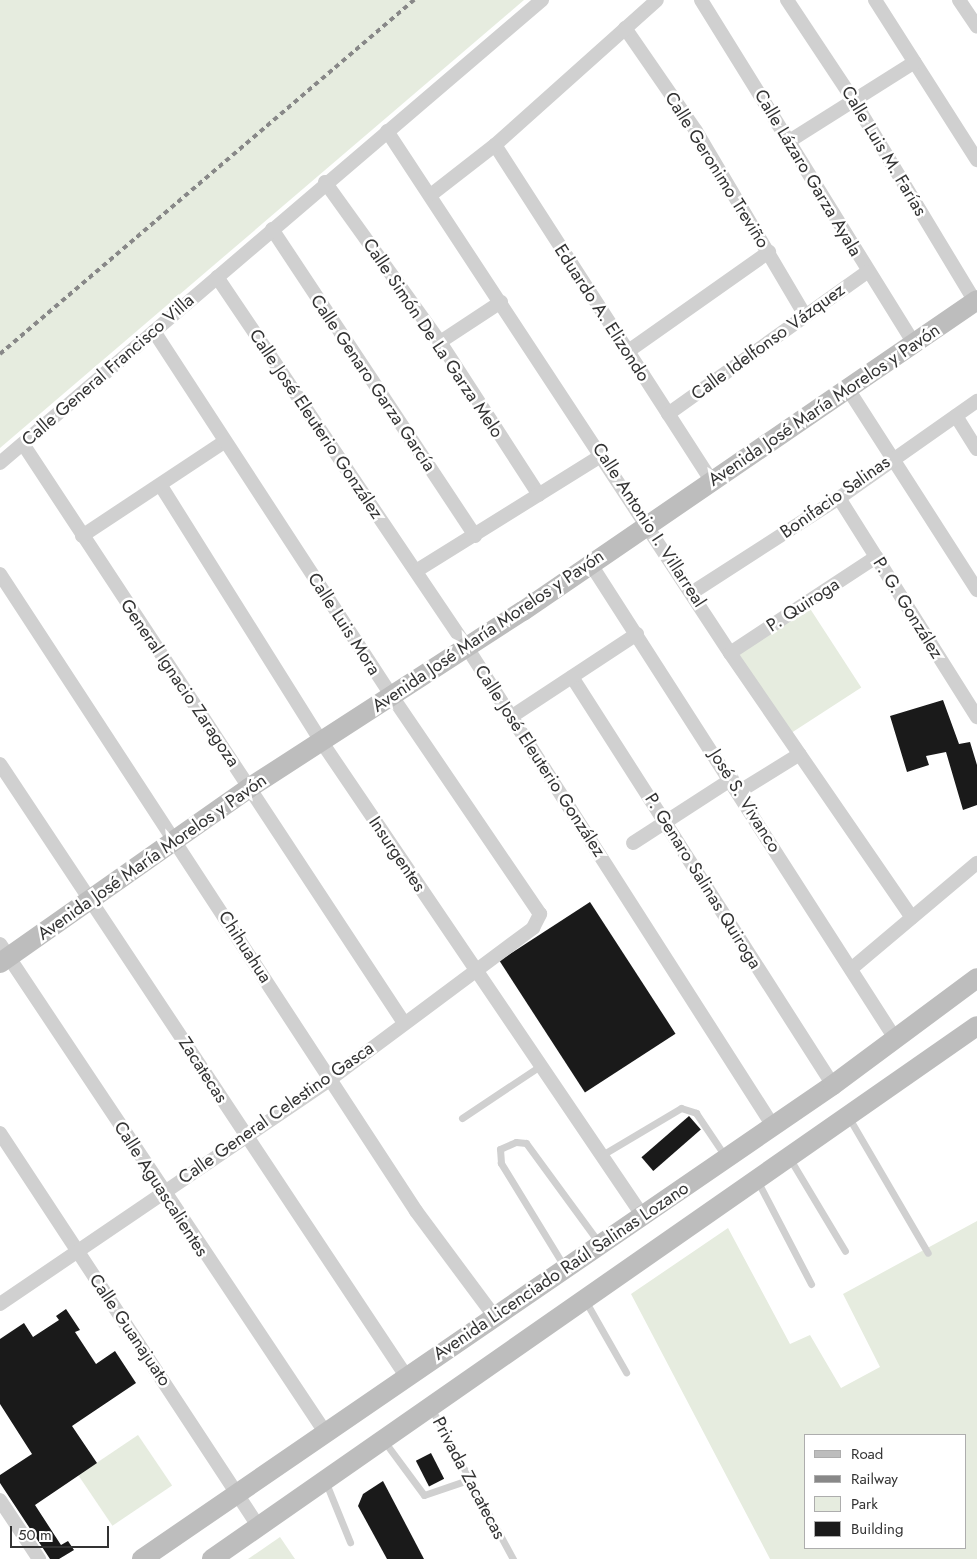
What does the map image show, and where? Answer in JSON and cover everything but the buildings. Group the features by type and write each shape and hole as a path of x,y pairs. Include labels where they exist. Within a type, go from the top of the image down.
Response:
{"main road":[{"name":"Avenida José María Morelos y Pavón","path":"3,955 91,899 249,788 466,646 915,345 976,302"},
{"name":"Avenida Licenciado Raúl Salinas Lozano","path":"142,1559 406,1376 833,1085 977,978"},
{"name":"Avenida Licenciado Raúl Salinas Lozano","path":"212,1559 382,1439 758,1182 977,1026"}],"street":[{"name":"Calle General Francisco Villa","path":"0,463 325,182 542,0"},
{"path":"432,194 495,145 657,0"},
{"name":"Calle Lázaro Garza Ayala","path":"701,0 791,140 867,272 915,345"},
{"name":"Calle Luis M. Farías","path":"787,0 854,101 976,302"},
{"path":"875,0 977,160"},
{"path":"959,0 974,18"},
{"name":"Calle Geronimo Treviño","path":"625,28 696,130 769,252 804,315"},
{"path":"791,140 915,62"},
{"name":"Calle Antonio I. Villarreal","path":"387,131 432,194 501,302 693,592 730,653 912,918"},
{"name":"Eduardo A. Elizondo","path":"495,145 711,480"},
{"name":"Calle Simón De La Garza Melo","path":"325,182 440,342 539,495"},
{"name":"Calle Genaro Garza García","path":"272,229 475,536"},
{"path":"627,352 769,252"},
{"name":"Calle Idelfonso Vázquez","path":"668,414 804,315 867,272"},
{"name":"Calle José Eleuterio González","path":"216,277 466,646 773,1126"},
{"path":"440,342 501,302"},
{"name":"Calle Luis Mora","path":"154,331 224,442 391,695 540,914"},
{"path":"848,389 977,590"},
{"name":"Bonifacio Salinas","path":"693,592 839,498 892,458 977,400"},
{"path":"956,416 977,448"},
{"path":"82,536 161,486 224,442"},
{"name":"General Ignacio Zaragoza","path":"23,444 404,1023"},
{"path":"416,571 475,536 602,455"},
{"name":"Insurgentes","path":"161,486 322,741 476,972 642,1215"},
{"name":"P. G. González","path":"839,498 977,717"},
{"name":"P. Quiroga","path":"730,653 876,557"},
{"name":"José S. Vivanco","path":"590,563 740,791 896,1040"},
{"name":"Chihuahua","path":"0,574 332,1078 416,1211 494,1316"},
{"path":"511,717 636,634"},
{"name":"P. Genaro Salinas Quiroga","path":"572,677 667,822 833,1085"},
{"path":"740,791 800,754"},
{"name":"Zacatecas","path":"0,764 406,1376"},
{"path":"633,843 732,779"},
{"path":"851,969 977,863"},
{"name":"Calle General Celestino Gasca","path":"0,1304 332,1078 533,928 540,914"},
{"name":"Calle Aguascalientes","path":"3,955 325,1432"},
{"name":"Calle Guanajuato","path":"0,1133 238,1492 259,1527"},
{"path":"0,1500 39,1559"}],"lane":[{"path":"462,1118 540,1066"},
{"path":"602,1156 671,1113 689,1108 727,1158"},
{"path":"849,1117 928,1253"},
{"path":"565,1268 500,1163 500,1150 516,1142 526,1143 600,1244"},
{"path":"790,1159 845,1251"},
{"path":"758,1182 811,1284"},
{"path":"585,1299 626,1372"},
{"name":"Privada Zacatecas","path":"430,1406 468,1480 514,1559"},
{"path":"382,1439 424,1495 468,1480"},
{"path":"325,1481 350,1542"}],"green space":[{"path":"0,0 524,0 0,448"},
{"path":"809,607 861,688 790,734 738,653"},
{"path":"977,1221 977,1559 770,1559 631,1294 728,1228 790,1344 810,1335 841,1388 880,1367 843,1294"},
{"path":"138,1435 172,1486 112,1526 78,1475"},
{"path":"280,1537 295,1559 248,1559"}],"railway":[{"path":"0,354 414,0"}]}
